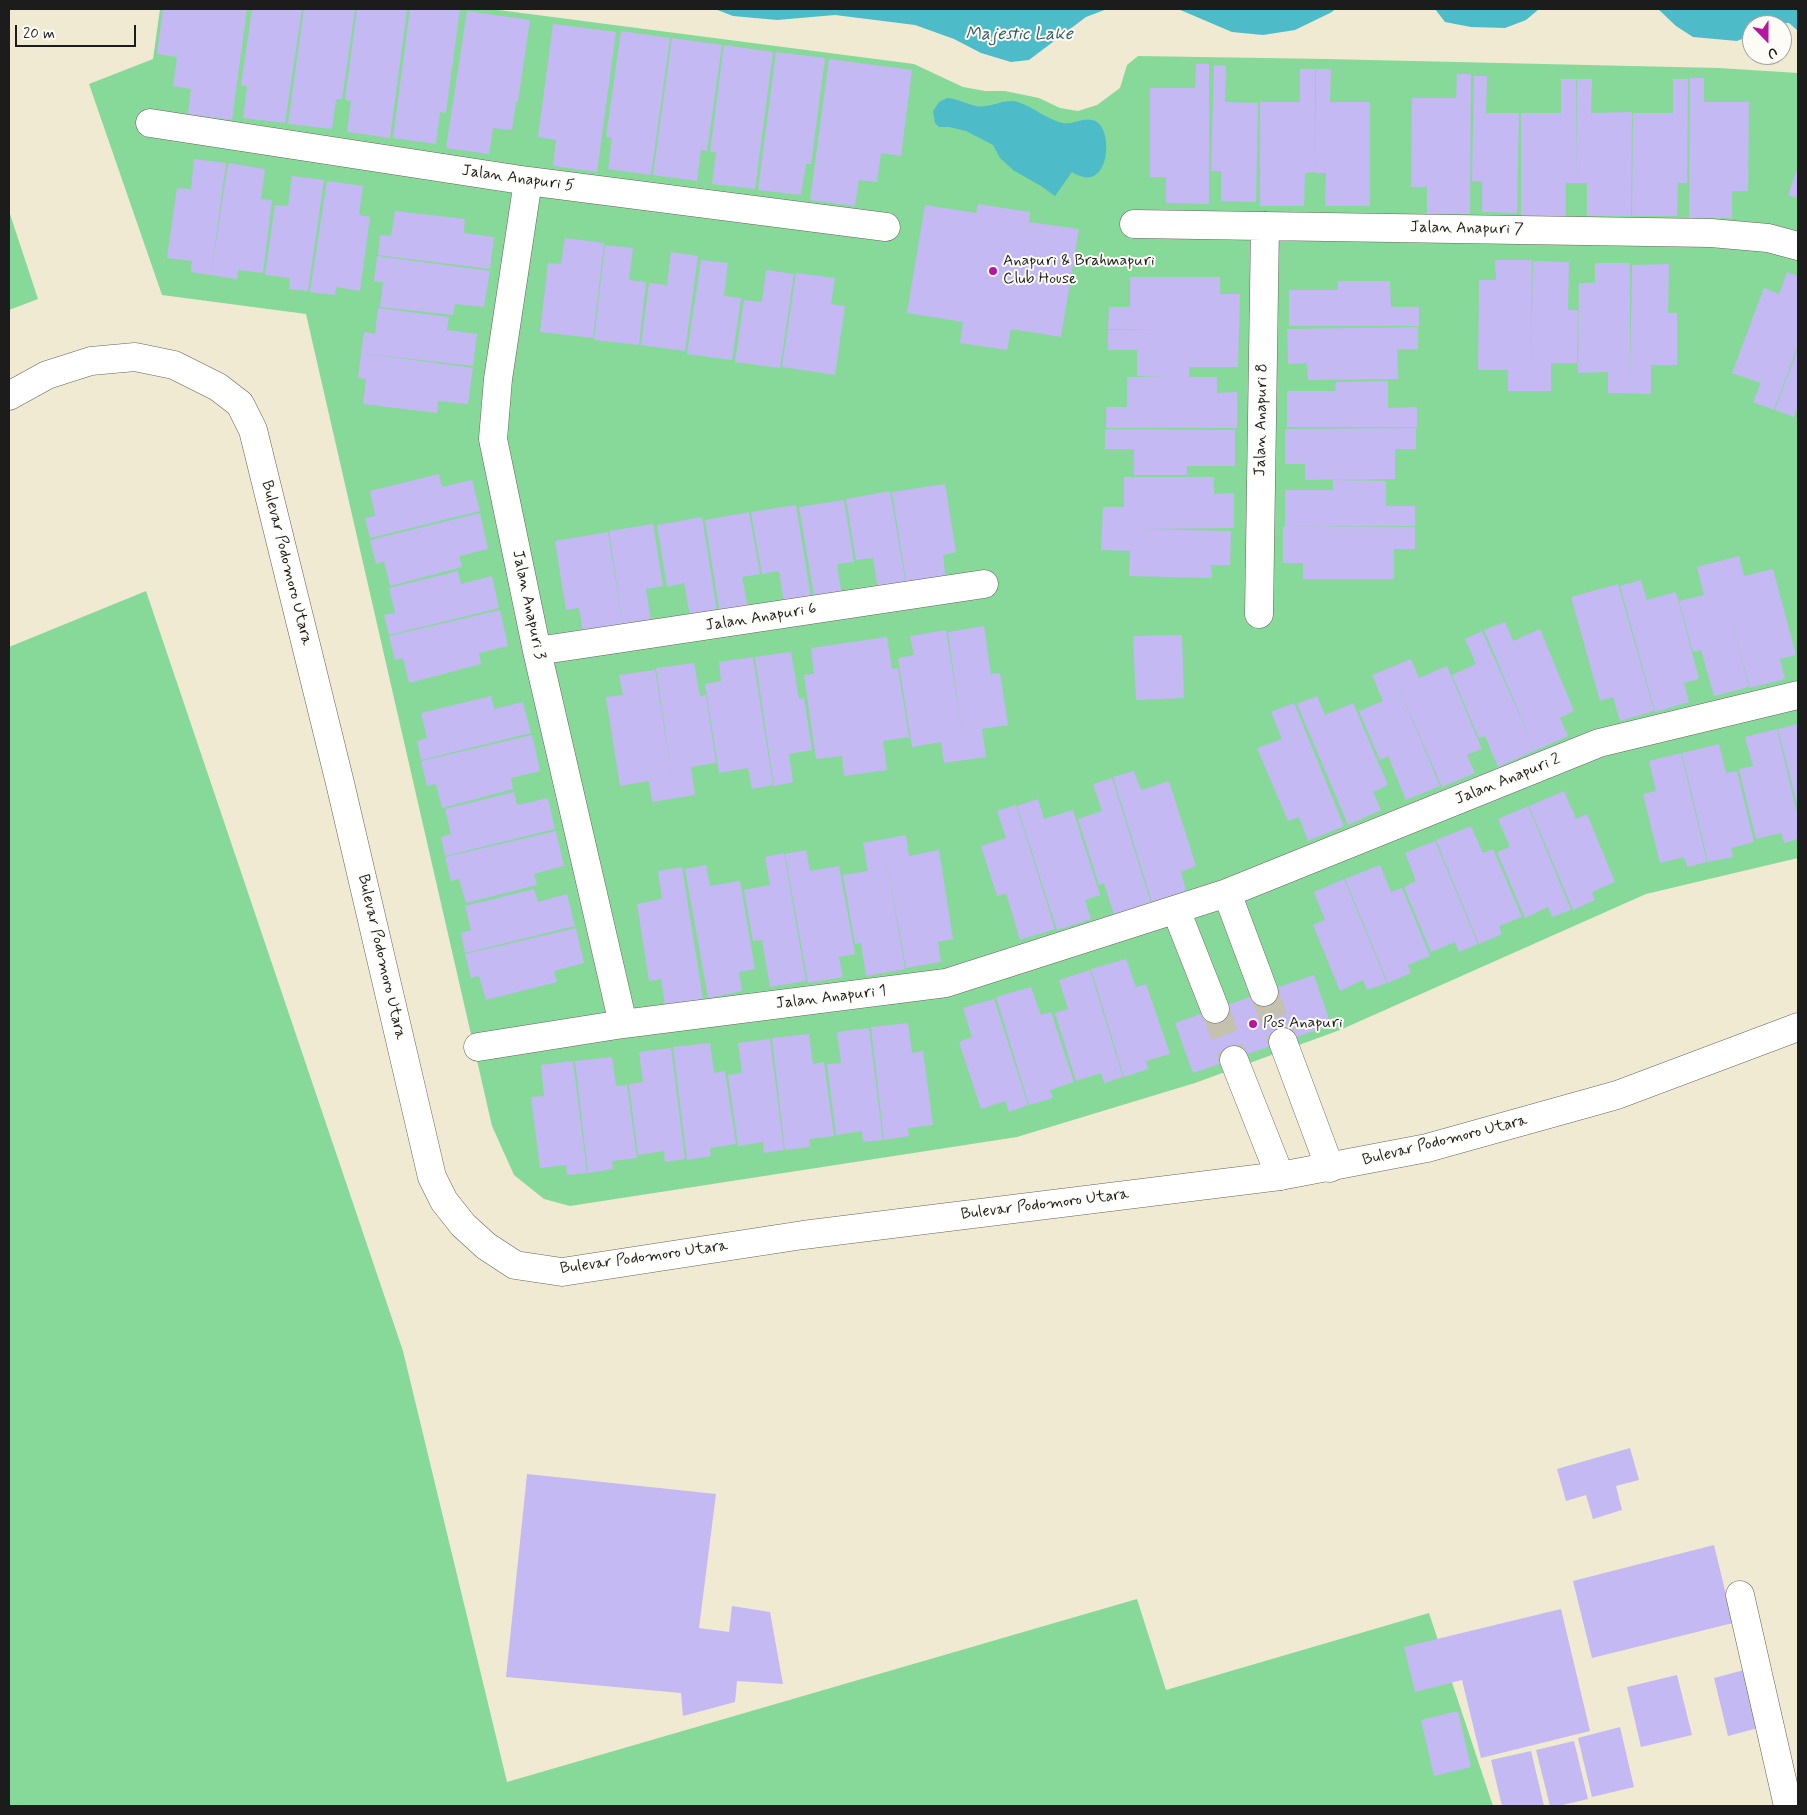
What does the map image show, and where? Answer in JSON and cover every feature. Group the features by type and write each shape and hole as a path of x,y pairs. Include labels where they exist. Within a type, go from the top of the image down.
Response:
{"street":[{"name":"Jalan Anapuri 5","path":"150,123 528,181 886,227"},
{"name":"Jalan Anapuri 3","path":"528,181 504,332 493,439 537,651 623,1024"},
{"name":"Jalan Anapuri 7","path":"1134,224 1711,233 1768,238 1798,246"},
{"name":"Jalan Anapuri 8","path":"1259,614 1265,226"},
{"name":"Bulevar Podomoro Utara","path":"9,396 47,375 91,361 135,357 174,365 218,387 240,404 256,440 340,782 432,1177 444,1201 463,1225 486,1246 515,1265 562,1272 803,1235 1280,1176 1330,1168 1428,1148 1617,1095 1798,1027"},
{"name":"Jalan Anapuri 6","path":"537,651 984,584"},
{"name":"Jalan Anapuri 2","path":"1176,910 1227,893 1599,743 1798,695"},
{"path":"1227,893 1264,992"},
{"path":"1176,910 1215,1010"},
{"name":"Jalan Anapuri 1","path":"478,1047 623,1024 946,983 1176,910"},
{"path":"1283,1042 1330,1168"},
{"path":"1234,1060 1280,1176"},
{"path":"1740,1595 1788,1806"}],"green space":[{"path":"160,9 491,9 914,64 963,87 985,91 1005,91 1039,98 1060,108 1078,111 1097,105 1120,88 1127,65 1138,56 1719,68 1798,73 1798,858 1646,894 1340,1030 1195,1083 1017,1137 570,1206 544,1199 514,1175 492,1126 306,314 162,295 89,84 153,59"},
{"path":"9,211 38,299 9,310"},
{"path":"146,591 403,1351 507,1782 1137,1599 1166,1690 1429,1613 1493,1806 9,1806 9,647"}],"water":[{"name":"Majestic Lake","path":"715,9 1107,9 1086,17 1029,60 1011,62 981,53 954,39 915,25 835,15 777,20 733,16"},
{"path":"1178,9 1335,9 1295,30 1263,35 1232,32"},
{"path":"1435,9 1539,9 1526,20 1505,28 1471,27 1445,22"},
{"path":"1658,9 1798,9 1798,35 1797,30 1792,26 1792,15 1742,15 1742,39 1737,41 1693,37 1676,26"},
{"path":"947,98 981,107 1008,101 1018,102 1053,120 1063,123 1093,120 1102,128 1105,138 1105,160 1101,170 1094,176 1084,177 1072,172 1055,196 1013,170 1000,158 993,145 966,131 939,127 935,123 933,111 939,102"}],"building":[{"path":"163,9 247,9 232,120 188,114 191,89 173,86 177,57 157,54"},
{"path":"252,9 302,9 285,123 243,118 247,86 241,86"},
{"path":"304,9 355,9 342,99 336,99 332,129 288,124"},
{"path":"357,9 407,9 390,138 347,132 351,101 345,100"},
{"path":"410,9 460,9 446,113 440,112 436,144 393,138"},
{"path":"467,11 530,20 512,130 493,128 489,154 446,148"},
{"path":"553,24 616,32 597,172 553,166 556,140 538,137"},
{"path":"621,31 670,38 651,175 608,169 612,138 606,137"},
{"path":"672,38 722,45 707,151 701,150 697,181 653,175"},
{"path":"724,45 773,52 755,189 712,184 716,152 710,152"},
{"path":"776,52 825,58 811,164 806,164 801,195 758,190"},
{"path":"829,59 912,70 901,156 881,153 877,182 859,180 855,206 810,200"},
{"path":"1196,64 1209,64 1209,204 1166,203 1166,177 1150,177 1150,88 1195,88"},
{"path":"1214,65 1226,66 1225,102 1258,103 1256,202 1221,201 1221,171 1211,171"},
{"path":"1300,69 1315,69 1315,172 1305,173 1304,206 1260,206 1260,102 1300,102"},
{"path":"1316,69 1331,69 1330,102 1370,102 1370,206 1325,206 1326,173 1315,173"},
{"path":"1457,74 1471,74 1470,214 1427,214 1427,187 1411,187 1412,98 1456,98"},
{"path":"1474,76 1487,76 1486,113 1519,113 1517,213 1482,212 1482,181 1472,181"},
{"path":"1690,78 1704,78 1704,102 1749,102 1748,191 1732,191 1732,218 1689,218"},
{"path":"1561,79 1576,79 1576,183 1566,183 1566,216 1521,216 1521,113 1561,113"},
{"path":"1577,79 1592,79 1591,113 1632,112 1631,216 1587,216 1587,183 1576,183"},
{"path":"1673,79 1688,79 1687,183 1678,183 1677,216 1632,216 1633,113 1673,113"},
{"path":"194,159 226,163 211,275 191,272 192,261 167,258 177,188 191,189"},
{"path":"228,163 265,169 261,199 272,200 263,273 238,270 237,279 211,275"},
{"path":"1798,166 1798,198 1788,195"},
{"path":"292,176 324,180 308,291 289,289 290,278 265,275 275,205 288,206"},
{"path":"327,181 363,186 359,215 370,217 360,291 336,287 335,295 310,292"},
{"name":"Anapuri & Brahmapuri Club House","path":"978,204 1030,212 1029,222 1079,229 1061,337 1011,329 1007,350 960,343 963,322 907,313 925,205 976,213"},
{"path":"395,211 465,219 464,233 494,237 490,269 378,255 380,235 391,236"},
{"path":"565,238 604,243 593,338 540,332 548,263 561,264"},
{"path":"605,245 633,248 629,280 646,282 639,345 594,340"},
{"path":"671,252 698,256 685,351 641,345 649,283 667,285"},
{"path":"377,256 490,271 484,307 455,304 453,315 380,307 383,282 374,281"},
{"path":"701,260 728,263 724,296 741,298 732,360 687,354"},
{"path":"1495,260 1532,260 1531,363 1533,261 1569,262 1568,310 1578,310 1577,363 1551,363 1551,391 1508,391 1508,370 1478,370 1479,280 1496,280"},
{"path":"1595,263 1630,263 1630,381 1632,265 1669,264 1668,313 1677,313 1677,365 1651,365 1651,394 1608,393 1608,372 1578,373 1579,283 1595,283"},
{"path":"766,270 794,274 780,368 735,362 744,300 762,302"},
{"path":"1787,272 1798,276 1798,345 1774,410 1753,402 1761,383 1732,373 1764,288 1779,294"},
{"path":"796,273 835,278 831,304 845,306 835,375 782,367"},
{"path":"1130,277 1220,277 1220,294 1240,294 1238,367 1189,367 1189,377 1217,377 1217,393 1237,392 1237,428 1106,428 1106,407 1127,407 1127,377 1168,377 1137,376 1137,350 1108,350 1108,330 1158,330 1108,329 1109,307 1130,307"},
{"path":"1338,281 1390,281 1391,307 1419,307 1419,326 1289,326 1289,290 1338,290"},
{"path":"378,308 449,317 447,330 477,334 473,366 361,353 364,332 375,334"},
{"path":"1418,327 1418,349 1397,349 1398,379 1308,380 1307,363 1288,364 1287,329"},
{"path":"1798,348 1798,405 1794,417 1775,410"},
{"path":"361,353 473,368 468,404 438,401 437,413 363,404 366,379 358,378"},
{"path":"1388,381 1388,408 1417,407 1417,427 1287,427 1287,391 1335,391 1336,382"},
{"path":"1416,428 1416,449 1395,449 1395,479 1305,480 1305,464 1285,464 1285,429"},
{"path":"1105,429 1235,430 1235,466 1187,466 1187,475 1134,475 1134,449 1105,449"},
{"path":"439,474 442,487 472,480 480,511 370,538 365,518 375,516 370,491"},
{"path":"1124,477 1214,477 1214,494 1234,493 1234,528 1140,529 1231,531 1230,565 1211,565 1212,578 1129,576 1130,551 1101,550 1103,507 1124,507"},
{"path":"1333,480 1386,481 1386,506 1415,506 1415,526 1285,527 1285,490 1333,490"},
{"path":"945,484 956,552 943,555 946,580 907,587 892,492"},
{"path":"890,491 906,585 878,590 873,558 856,560 846,499"},
{"path":"844,500 854,562 837,564 842,597 815,601 799,507"},
{"path":"796,505 811,598 784,603 779,571 762,574 751,512"},
{"path":"749,512 760,574 742,577 748,609 720,614 705,520"},
{"path":"480,513 488,549 459,556 462,567 390,586 384,561 376,564 370,540"},
{"path":"702,517 717,611 690,616 684,583 667,587 657,525"},
{"path":"653,524 663,586 646,589 651,621 623,625 609,531"},
{"path":"1283,527 1415,527 1415,549 1394,549 1394,579 1303,579 1303,563 1283,563"},
{"path":"608,532 623,627 583,633 579,608 566,610 555,541"},
{"path":"1739,556 1744,576 1773,569 1796,655 1780,659 1785,679 1750,688 1731,619 1749,687 1714,696 1701,650 1693,652 1679,601 1704,595 1697,567"},
{"path":"458,571 461,584 492,576 499,608 389,635 384,615 395,613 389,588"},
{"path":"1641,580 1647,600 1676,592 1699,679 1684,683 1689,702 1655,712 1620,586"},
{"path":"1618,584 1654,711 1620,721 1613,697 1600,701 1571,597"},
{"path":"500,610 508,646 479,653 481,664 409,683 403,658 395,660 389,636"},
{"path":"1505,622 1513,641 1540,629 1574,711 1560,718 1568,736 1498,767 1485,736 1479,738 1452,675 1476,664 1465,639 1482,631 1532,743 1484,630"},
{"path":"984,626 991,674 1000,673 1008,725 982,729 986,757 944,763 941,742 912,747 898,658 914,655 910,636 946,630 961,726 948,632"},
{"path":"1182,635 1184,698 1136,700 1133,636"},
{"path":"887,637 892,669 898,668 909,737 883,741 887,770 844,776 842,756 816,759 804,675 814,674 811,648"},
{"path":"791,652 799,699 804,698 812,750 789,754 793,782 774,786 755,657"},
{"path":"753,657 773,785 752,789 748,768 719,773 705,684 721,681 719,662"},
{"path":"1411,659 1419,678 1447,666 1482,749 1467,755 1475,773 1442,787 1395,679 1440,786 1406,800 1388,756 1380,760 1359,711 1383,701 1372,675"},
{"path":"694,663 700,696 706,695 716,763 691,767 695,795 652,802 649,781 620,786 606,697 623,695 619,675 655,670 672,778 656,668"},
{"path":"491,696 494,709 523,702 531,733 421,760 417,741 427,738 421,713"},
{"path":"1317,696 1325,715 1353,703 1388,785 1373,792 1381,810 1348,825 1297,704"},
{"path":"1294,703 1344,826 1308,841 1299,817 1288,821 1257,748 1282,739 1271,712"},
{"path":"1798,724 1798,808 1778,729"},
{"path":"1777,729 1798,817 1798,839 1784,843 1781,833 1756,839 1739,769 1753,766 1745,737"},
{"path":"532,735 540,771 511,778 513,789 442,808 436,784 427,786 421,761"},
{"path":"1719,744 1726,773 1737,771 1754,842 1731,848 1733,857 1708,862 1682,753"},
{"path":"1681,753 1707,862 1687,867 1684,857 1660,863 1643,794 1656,791 1649,761"},
{"path":"1134,771 1141,790 1169,781 1196,866 1181,872 1186,891 1152,902 1113,777"},
{"path":"1112,778 1151,903 1114,915 1104,883 1099,885 1078,819 1102,811 1093,784"},
{"path":"1564,791 1576,819 1587,814 1615,882 1592,892 1595,900 1573,910 1529,806"},
{"path":"514,792 517,805 548,798 555,829 445,856 441,837 451,834 445,809"},
{"path":"1038,799 1044,819 1073,810 1100,895 1085,900 1091,919 1057,930 1017,806"},
{"path":"1016,805 1055,929 1020,940 1006,893 997,896 981,846 1006,838 997,811"},
{"path":"1528,806 1571,910 1552,917 1548,907 1525,918 1497,852 1510,847 1498,819"},
{"path":"1471,826 1483,853 1493,849 1522,917 1499,926 1502,934 1479,944 1436,840"},
{"path":"556,831 564,866 534,874 537,885 466,903 459,879 451,881 445,857"},
{"path":"906,835 909,856 939,850 953,939 938,942 941,962 906,968 886,858 905,969 866,976 861,943 855,944 843,875 868,871 863,843"},
{"path":"1435,841 1478,944 1459,952 1455,942 1431,952 1404,887 1416,881 1405,853"},
{"path":"806,850 810,871 839,866 855,954 839,957 843,977 808,983 785,854"},
{"path":"784,853 806,981 770,987 762,940 753,941 744,890 770,885 765,857"},
{"path":"706,865 710,886 740,881 755,969 739,972 742,991 708,998 685,869"},
{"path":"1380,865 1391,892 1402,888 1430,956 1408,965 1411,973 1388,983 1345,879"},
{"path":"682,867 703,999 665,1005 661,979 649,981 637,904 662,899 658,871"},
{"path":"1344,879 1387,983 1367,990 1363,980 1340,991 1313,925 1325,920 1314,892"},
{"path":"534,889 538,902 567,894 575,926 465,953 461,933 471,930 465,906"},
{"path":"576,928 584,963 554,971 557,982 486,1000 479,976 471,978 465,954"},
{"path":"1126,959 1136,987 1146,984 1170,1054 1146,1061 1148,1069 1124,1077 1091,969"},
{"path":"1090,970 1123,1077 1104,1083 1101,1073 1076,1081 1055,1013 1068,1009 1059,980"},
{"name":"Pos Anapuri","path":"1314,975 1331,1025 1193,1073 1175,1023"},
{"path":"1031,987 1041,1015 1051,1012 1074,1082 1050,1090 1053,1098 1029,1105 996,997"},
{"path":"994,999 1028,1105 1009,1112 1005,1101 981,1109 959,1042 972,1037 963,1008"},
{"path":"908,1023 912,1053 923,1051 933,1125 908,1128 909,1136 884,1140 871,1027"},
{"path":"869,1028 883,1140 863,1142 862,1131 836,1135 827,1064 841,1063 837,1032"},
{"path":"809,1034 813,1064 824,1062 834,1136 809,1139 810,1147 785,1150 772,1038"},
{"path":"770,1039 784,1150 764,1153 763,1142 738,1146 728,1075 742,1073 738,1043"},
{"path":"710,1043 714,1073 725,1071 736,1144 710,1148 711,1156 687,1160 673,1047"},
{"path":"671,1048 685,1159 665,1162 664,1151 638,1155 629,1084 643,1082 639,1052"},
{"path":"612,1057 616,1086 627,1085 637,1158 612,1161 613,1169 588,1173 575,1061"},
{"path":"573,1061 587,1173 567,1175 566,1165 540,1168 531,1097 544,1096 541,1065"},
{"path":"1630,1448 1639,1480 1616,1486 1622,1510 1593,1519 1586,1495 1566,1501 1557,1469"},
{"path":"527,1474 716,1494 699,1628 729,1632 732,1606 770,1612 783,1684 737,1681 735,1702 683,1716 681,1693 506,1677"},
{"path":"1714,1545 1733,1623 1592,1658 1573,1581"},
{"path":"1561,1609 1590,1731 1481,1758 1462,1680 1415,1692 1404,1647"},
{"path":"1744,1670 1758,1728 1728,1736 1714,1678"},
{"path":"1677,1675 1692,1735 1641,1747 1627,1687"},
{"path":"1458,1711 1471,1767 1434,1776 1421,1720"},
{"path":"1620,1727 1634,1787 1592,1797 1578,1738"},
{"path":"1574,1741 1588,1799 1550,1806 1536,1750"},
{"path":"1531,1751 1544,1806 1502,1806 1491,1760"}],"tunnel":[{"path":"1264,992 1283,1042"},
{"path":"1215,1009 1234,1060"}],"place":[{"name":"Anapuri & Brahmapuri Club House","path":"993,271"},
{"name":"Pos Anapuri","path":"1253,1024"}]}
